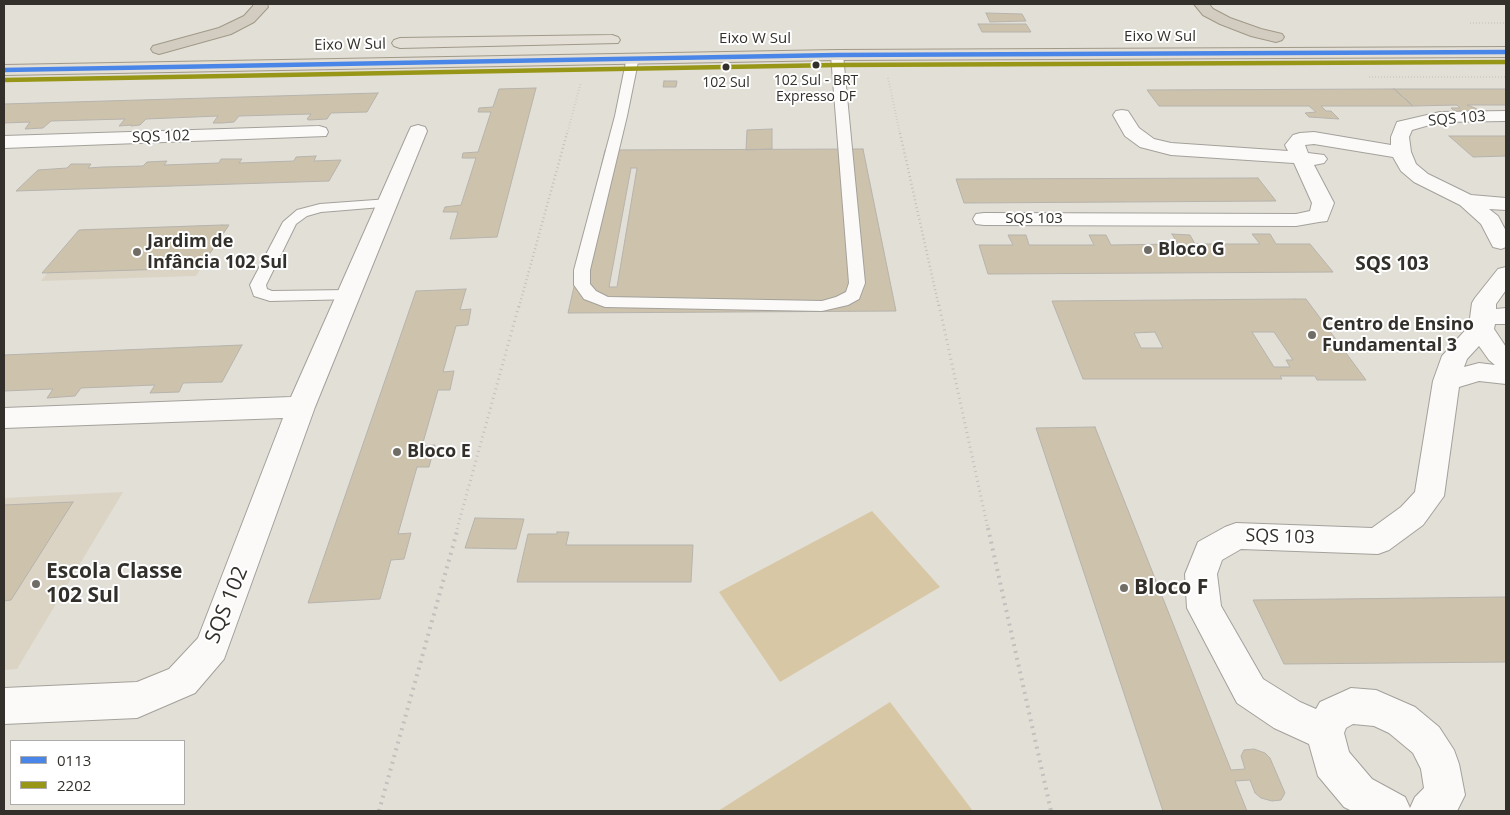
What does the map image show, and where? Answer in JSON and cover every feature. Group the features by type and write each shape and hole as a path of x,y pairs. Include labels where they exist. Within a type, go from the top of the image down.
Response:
{"highway":[{"path":"159,49 225,30 248,19 261,7 260,4"},
{"path":"1201,4 1208,12 1225,21 1257,33 1276,36"}],"main road":[{"path":"1227,37 1296,36"},
{"name":"Eixo W Sul","path":"385,44 632,40"},
{"path":"140,49 228,47"},
{"name":"Eixo W Sul","path":"4,70 837,55 1506,52"}],"street":[{"path":"1122,115 1132,132 1147,142 1171,149 1300,158 1404,160"},
{"name":"SQS 103","path":"1325,732 1287,715 1250,691 1204,608 1202,574 1204,567 1209,552 1236,536 1378,541 1412,516 1429,496 1446,381 1455,356 1491,321 1484,303 1506,273 1504,238 1490,221 1466,201 1421,178 1404,160 1400,137 1404,126 1440,117 1506,116"},
{"name":"SQS 102","path":"4,706 138,700 182,681 212,648 301,407 418,131"},
{"name":"SQS 102","path":"4,142 319,132"},
{"name":"SQS 103","path":"984,219 1296,220 1319,216 1323,203 1300,158"},
{"name":"SQS 103","path":"1466,201 1506,204"},
{"path":"1491,321 1498,354 1506,360"},
{"path":"1446,381 1479,372 1506,375"},
{"path":"4,418 301,407"},
{"path":"1391,811 1358,793 1332,762 1325,732 1333,715 1351,706 1376,708 1402,720 1426,740 1440,764 1444,795 1430,811"}],"lane":[{"path":"633,58 621,116 582,270 582,285 590,295 605,302 822,306 842,301 853,295 857,283 837,55"},
{"path":"349,295 270,296 260,292 258,285 290,222 302,213 320,208 389,202"}],"path":[{"path":"1470,23 1506,23"},
{"path":"379,811 586,59"},
{"path":"888,78 1051,811"}],"shaded area":[{"name":"Jardim de Infância 102 Sul","path":"229,225 196,276 41,281 81,229"},
{"name":"Escola Classe 102 Sul","path":"123,492 17,669 4,670 4,498"},
{"path":"872,511 940,587 780,682 719,592"},
{"path":"890,702 973,811 718,811"}],"building":[{"path":"986,13 1022,14 1026,21 990,22"},
{"path":"978,24 1026,24 1031,32 982,32"},
{"path":"664,81 677,81 676,87 663,87"},
{"path":"536,88 497,237 450,239 458,212 443,212 445,207 461,205 476,158 462,158 463,153 478,152 491,112 478,112 479,108 493,107 499,89"},
{"path":"1394,89 1506,89 1506,105 1467,105 1483,113 1456,113 1451,108 1460,108 1457,105 1413,106"},
{"path":"1394,89 1413,106 1321,106 1326,111 1331,111 1339,119 1309,117 1305,113 1316,112 1309,106 1159,106 1147,90"},
{"path":"378,93 367,112 331,113 327,119 307,119 311,114 239,116 234,122 213,123 218,116 146,119 140,125 131,126 119,126 125,119 51,121 43,128 25,129 30,122 4,123 4,104"},
{"path":"772,129 772,149 746,150 747,130"},
{"path":"1449,136 1506,136 1506,156 1473,157"},
{"path":"863,149 896,311 568,313 605,150","holes":["631,168 637,168 617,287 609,287"]},
{"path":"316,156 314,161 341,160 329,181 16,191 38,170 67,168 71,164 91,164 88,168 143,166 147,162 167,161 164,165 219,163 221,159 242,159 239,163 294,161 296,157"},
{"path":"1258,178 1276,201 964,203 956,179"},
{"name":"Jardim de Infância 102 Sul","path":"229,225 200,268 42,273 79,230"},
{"name":"Bloco G","path":"1172,234 1190,235 1195,244 1260,244 1252,234 1270,234 1276,244 1310,244 1333,272 988,274 979,245 1013,245 1008,235 1026,235 1029,245 1094,245 1089,235 1106,235 1111,245 1178,244"},
{"name":"Bloco E","path":"466,289 460,310 471,309 468,325 456,326 443,372 454,371 450,390 438,390 422,446 435,445 429,467 417,467 398,534 411,533 404,559 391,560 380,599 308,603 416,291"},
{"path":"1306,299 1366,380 1317,380 1315,376 1280,376 1282,379 1083,379 1052,301","holes":["1155,332 1163,348 1141,348 1134,333","1252,332 1274,332 1293,360 1286,360 1290,367 1274,367"]},
{"path":"242,345 222,382 183,383 179,392 150,393 155,385 81,388 75,396 47,398 53,389 4,391 4,355"},
{"name":"Bloco F","path":"1095,427 1231,770 1245,769 1241,756 1244,750 1254,749 1265,753 1270,758 1285,793 1281,800 1272,801 1261,798 1255,793 1250,780 1235,781 1247,811 1163,811 1036,428"},
{"path":"73,502 11,600 4,601 4,505"},
{"path":"475,518 524,519 516,549 465,548"},
{"path":"557,532 569,532 566,545 693,545 691,582 517,582 528,534 557,534"},
{"path":"1506,597 1506,662 1284,664 1253,600"}],"transit line":[{"name":"0113","path":"4,70 837,55 1506,52"},
{"name":"2202","path":"4,80 837,65 1506,62"}],"place":[{"name":"102 Sul - BRT Expresso DF","path":"816,65"},
{"name":"102 Sul","path":"726,67"},
{"name":"Bloco G","path":"1148,250"},
{"name":"Jardim de Infância 102 Sul","path":"137,252"},
{"name":"Centro de Ensino Fundamental 3","path":"1312,335"},
{"name":"Bloco E","path":"397,452"},
{"name":"Escola Classe 102 Sul","path":"36,584"},
{"name":"Bloco F","path":"1124,588"}],"district":[{"name":"SQS 103","path":"1392,265"}]}
